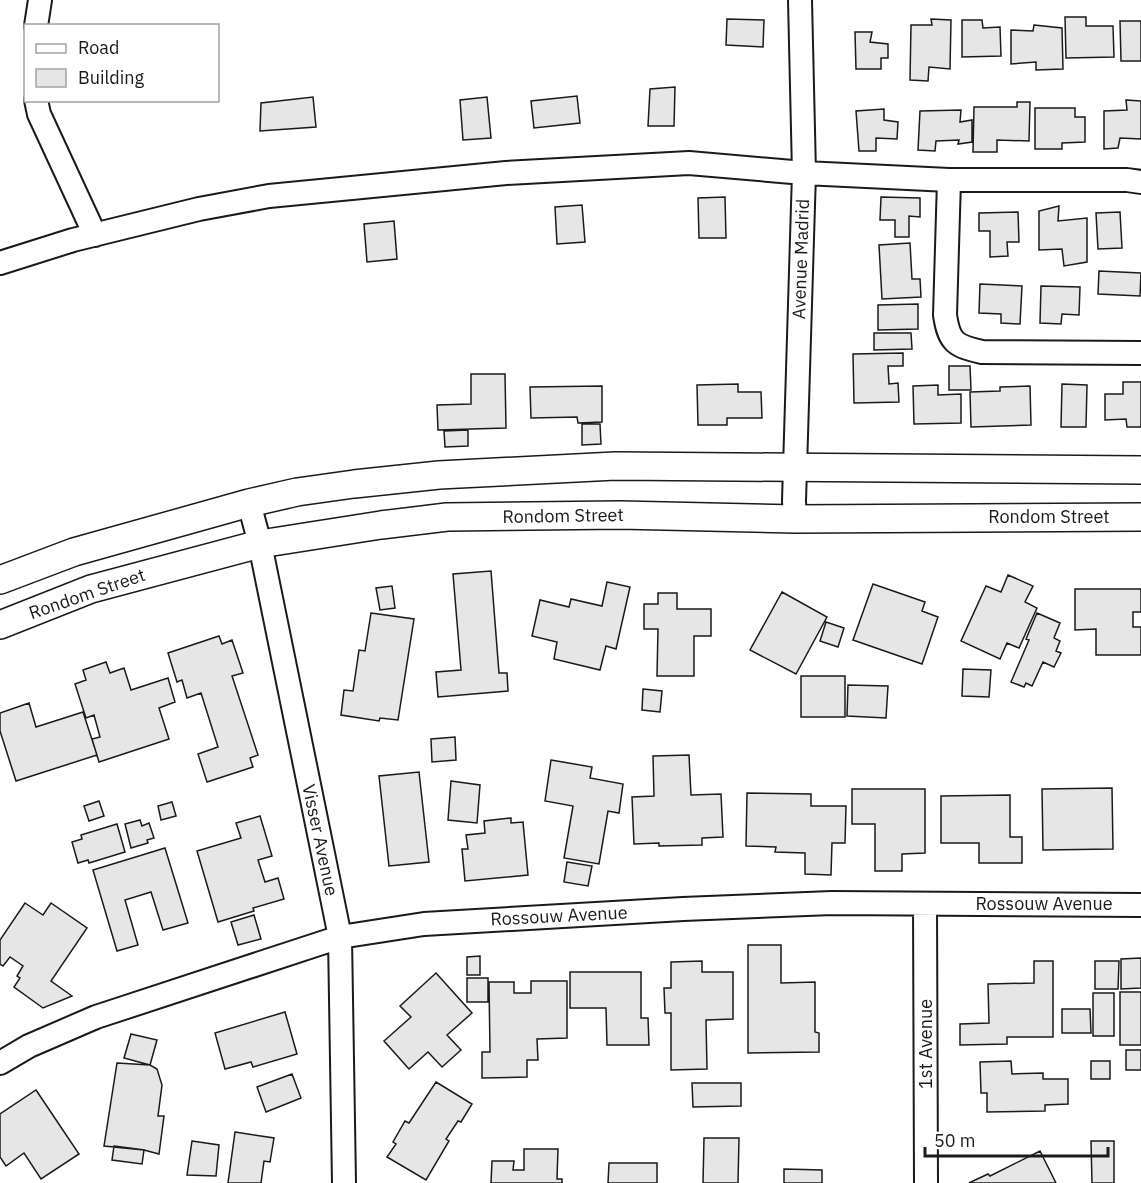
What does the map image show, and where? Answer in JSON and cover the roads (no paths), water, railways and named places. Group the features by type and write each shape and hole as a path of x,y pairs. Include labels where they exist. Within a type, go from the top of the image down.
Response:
{"street":[{"path":"36,24 40,0"},
{"name":"Avenue Madrid","path":"795,519 804,174 800,0"},
{"path":"36,102 39,114 95,235"},
{"path":"0,263 95,235 199,209 269,195 506,173 689,163 804,174 949,180 1127,180 1141,182"},
{"path":"949,180 945,315 948,334 962,348 982,352 1141,353"},
{"path":"0,579 74,552 249,503 297,492 354,483 439,475 615,466 1141,470"},
{"name":"Visser Avenue","path":"249,503 260,544 340,938 344,1183"},
{"name":"Rondom Street","path":"0,625 91,589 260,544 447,517 620,515 795,519 1141,517"},
{"name":"Rossouw Avenue","path":"0,1063 29,1046 96,1017 340,938 424,924 832,903 1141,905"},
{"name":"1st Avenue","path":"925,904 926,1183"}]}
